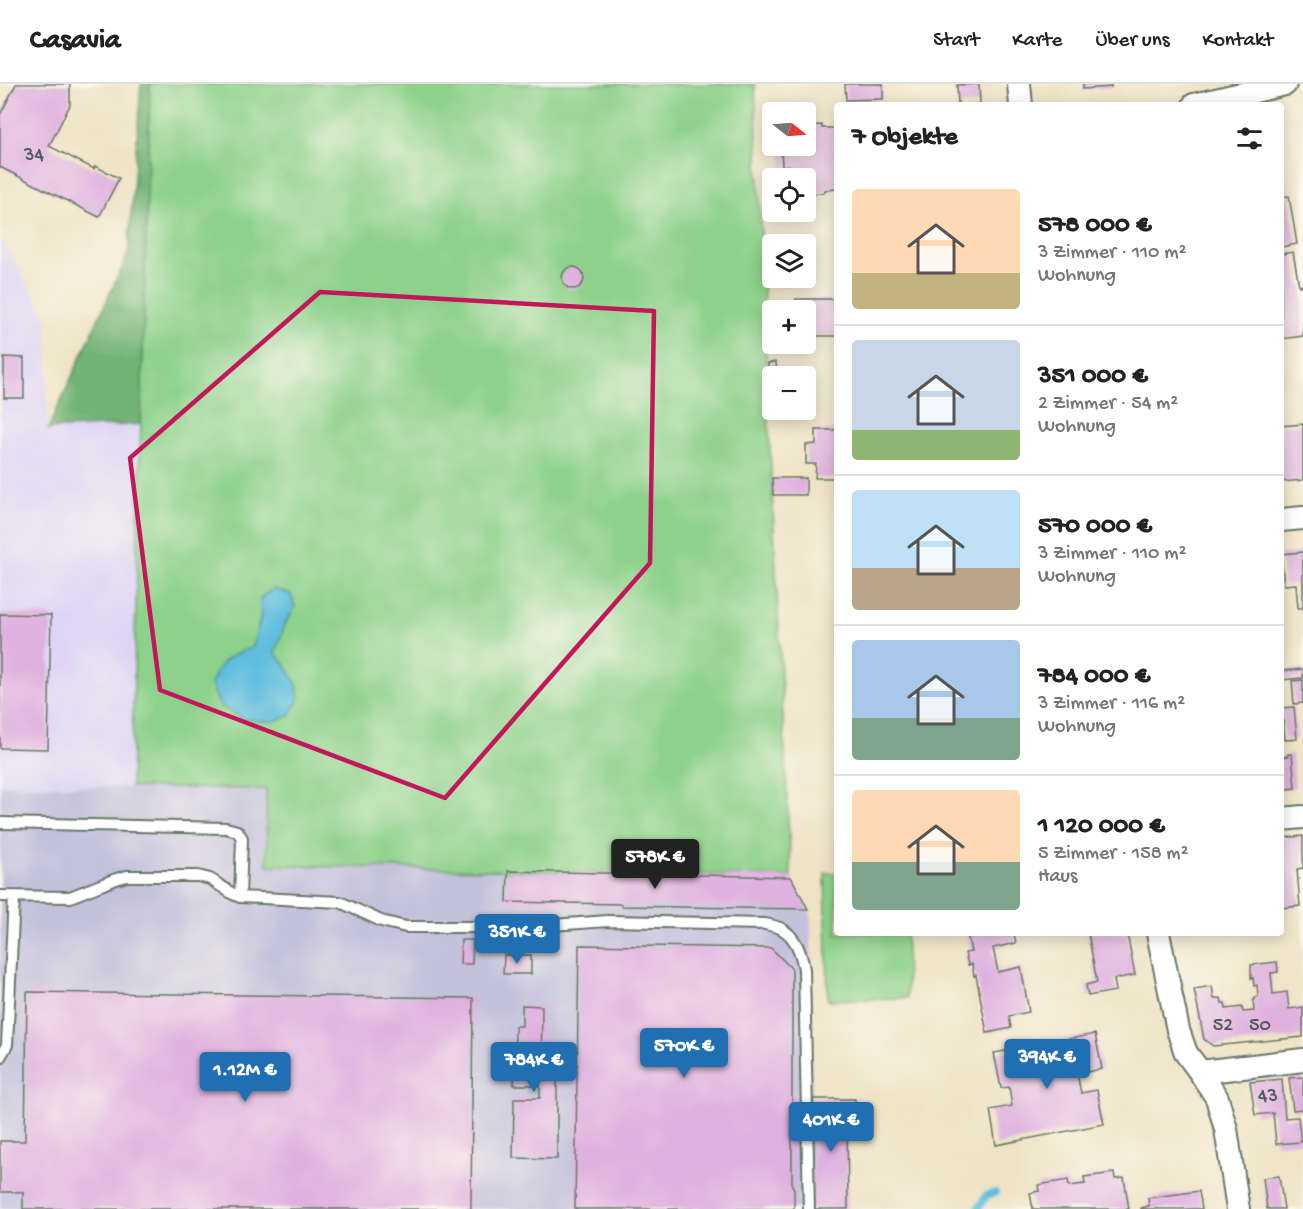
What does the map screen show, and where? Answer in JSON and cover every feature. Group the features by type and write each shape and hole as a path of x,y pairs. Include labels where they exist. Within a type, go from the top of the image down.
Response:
{"street":[{"path":"1019,84 1022,102"},
{"path":"1207,102 1285,84"},
{"path":"1284,520 1303,518"},
{"path":"1284,819 1303,817"},
{"path":"1159,936 1178,1030 1186,1053 1216,1098 1226,1130 1238,1209"},
{"path":"1200,1072 1303,1060"}],"lane":[{"path":"0,823 226,828 237,831 242,838 240,897"},
{"path":"0,896 70,897 127,876 198,876 210,879 240,897 340,902 381,921 406,927 524,927 608,921 765,924 781,928 792,938 801,952 804,969 808,1209"},
{"path":"0,1057 7,1045 14,897"}],"highlighted area":[{"path":"320,292 654,311 650,563 445,798 160,690 130,458"}],"shaded area":[{"path":"0,237 47,318 48,429 141,424 131,787 0,785"},
{"path":"0,785 266,789 267,865 791,877 811,915 812,1209 0,1209"}],"green space":[{"path":"141,84 150,84 141,424 48,429 128,254"},
{"path":"150,84 755,84 764,300 762,354 766,354 766,366 762,366 762,420 769,420 791,877 267,865 266,789 131,787"},
{"path":"825,873 834,873 834,936 906,936 907,998 828,1000"}],"water":[{"path":"273,589 291,594 295,608 285,624 275,653 297,684 299,699 289,716 272,722 244,719 220,706 211,684 226,659 253,647 261,615 260,598"}],"building":[{"path":"16,84 70,84 70,105 49,146 94,169 95,166 119,178 99,217 0,167 0,115"},
{"path":"845,84 883,84 883,99 846,100"},
{"path":"979,84 980,102 958,102 957,85"},
{"path":"1083,84 1111,84 1111,87 1083,89"},
{"path":"816,125 834,128 834,189 816,193 816,168 782,167 781,156 816,156"},
{"path":"1289,196 1297,244 1284,246 1284,197"},
{"path":"1293,252 1299,286 1303,285 1303,336 1284,339 1284,254"},
{"path":"573,267 583,274 584,278 577,288 573,289 563,282 562,278 569,268"},
{"path":"796,299 834,299 834,336 816,336 816,300"},
{"path":"4,357 24,358 24,398 4,398"},
{"path":"776,362 776,366 768,366 768,363"},
{"path":"1303,424 1303,480 1284,482 1284,426"},
{"path":"816,430 834,430 834,478 815,478 816,464 806,464 806,445 816,444"},
{"path":"772,478 806,478 806,495 773,495"},
{"path":"1303,552 1303,608 1298,608 1296,584 1284,585 1284,554"},
{"path":"0,614 51,615 48,749 0,748"},
{"path":"1303,669 1303,678 1284,680 1284,671"},
{"path":"1303,680 1303,703 1294,704 1292,681"},
{"path":"1294,707 1297,739 1285,740 1284,708"},
{"path":"1292,754 1295,788 1284,790 1284,757"},
{"path":"1303,836 1303,868 1297,869 1300,906 1284,908 1284,838"},
{"path":"508,871 791,877 808,909 507,902"},
{"path":"968,936 1015,936 1016,943 993,948 998,972 1021,967 1029,1012 1009,1016 1011,1028 987,1033 976,975 974,976 972,964 968,965 965,953 971,952"},
{"path":"1089,936 1128,936 1135,975 1114,979 1116,991 1088,996 1086,985 1097,982"},
{"path":"461,940 473,940 472,964 460,964"},
{"path":"579,945 771,948 792,969 794,1209 575,1209"},
{"path":"504,955 531,955 531,974 503,974"},
{"path":"1277,962 1278,972 1271,973 1273,994 1287,992 1289,1009 1303,1007 1303,1037 1213,1046 1204,1039 1194,989 1212,986 1214,999 1221,998 1226,1009 1242,1007 1243,1012 1254,1011 1253,1000 1258,996 1257,985 1254,986 1253,978 1251,979 1251,965"},
{"path":"27,992 473,998 471,1209 23,1209 23,1192 0,1192 0,1141 25,1141"},
{"path":"522,1005 542,1006 541,1073 557,1073 557,1159 513,1158 514,1098 540,1098 540,1085 514,1085 515,1026 522,1026"},
{"path":"1095,1034 1102,1069 1077,1074 1081,1093 1097,1090 1104,1124 996,1145 990,1110 1012,1106 1009,1087 1001,1088 994,1053"},
{"path":"1303,1077 1303,1109 1293,1110 1289,1078"},
{"path":"1282,1079 1285,1118 1298,1117 1301,1142 1276,1144 1273,1113 1255,1115 1250,1082"},
{"path":"813,1099 855,1099 855,1120 847,1120 848,1209 812,1209"},
{"path":"1114,1173 1115,1179 1124,1178 1129,1209 1033,1209 1030,1193 1039,1191 1038,1185 1068,1180 1069,1186 1085,1184 1084,1177"},
{"path":"1279,1176 1284,1209 1267,1209 1263,1178"},
{"path":"1199,1191 1202,1209 1141,1209 1149,1206 1148,1198"}],"waterway":[{"path":"978,1209 986,1196 995,1193"}]}
